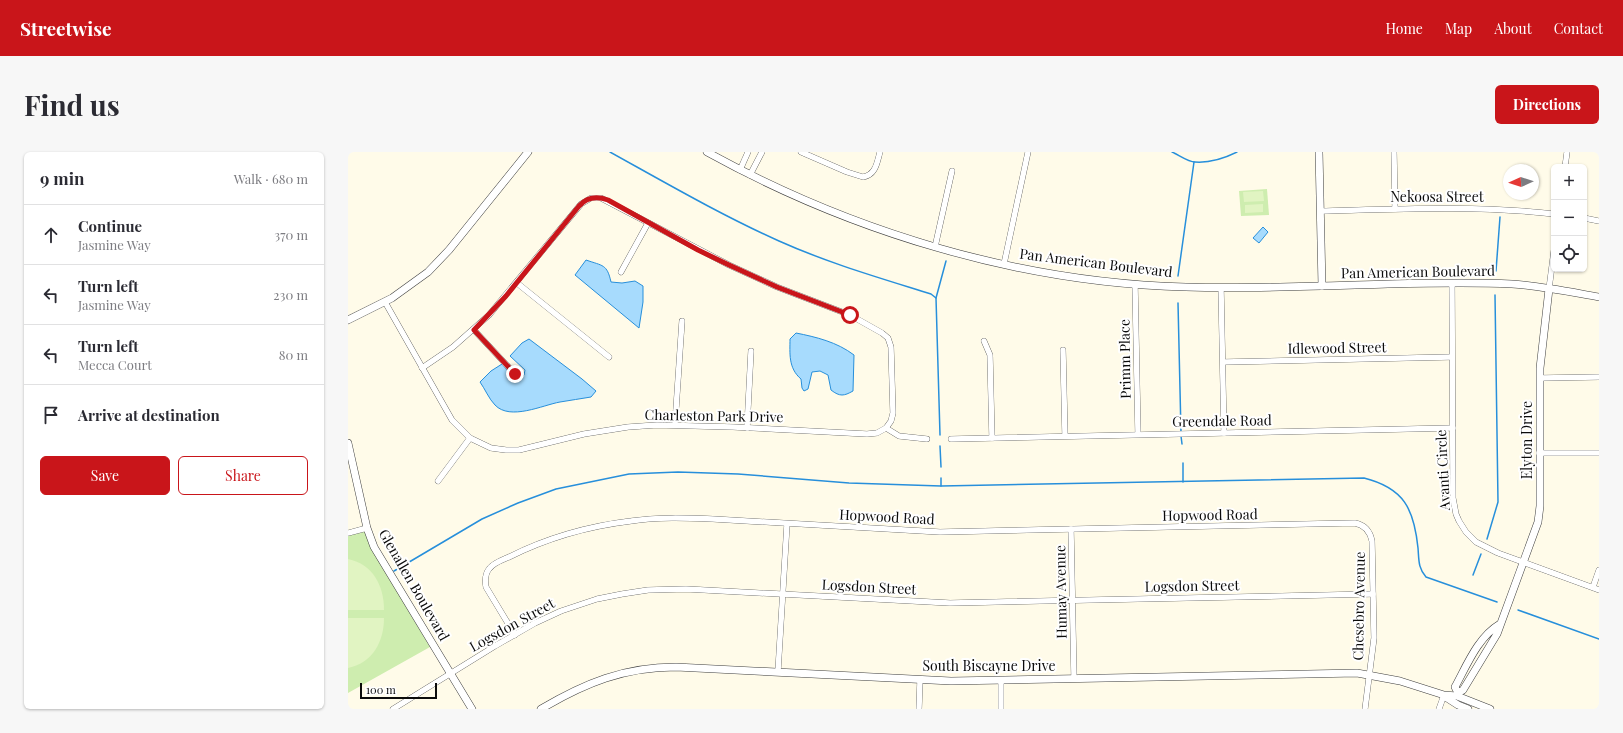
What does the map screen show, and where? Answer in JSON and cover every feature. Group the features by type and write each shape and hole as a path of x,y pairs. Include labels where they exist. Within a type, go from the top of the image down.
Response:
{"street":[{"path":"348,320 385,302 417,281 439,261 528,152"},
{"name":"Pan American Boulevard","path":"707,152 750,175 795,196 846,217 935,247 1004,264 1052,273 1135,284 1221,287 1452,282 1516,285 1599,297"},
{"path":"740,170 748,152"},
{"path":"750,175 762,152"},
{"path":"801,152 847,172 863,177 872,173 876,166 880,152"},
{"path":"1004,264 1028,152"},
{"path":"1319,152 1322,286"},
{"path":"1394,152 1395,209"},
{"path":"1565,164 1567,152"},
{"path":"935,247 952,171"},
{"path":"422,368 453,347 474,330 517,283 579,206 588,199 604,198 648,223 729,265 777,287 850,315 884,335 889,341 891,347 893,410 891,421 886,428 899,436 927,438"},
{"name":"Nekoosa Street","path":"1320,212 1481,208 1551,214"},
{"path":"1587,219 1599,221"},
{"path":"621,272 648,223"},
{"name":"Elyton Drive","path":"1456,697 1463,690 1497,634 1536,530 1539,514 1540,378 1542,347 1551,272"},
{"name":"Avanti Circle","path":"1452,282 1453,498 1459,521 1466,532 1476,542 1489,549 1599,590"},
{"path":"517,283 609,357"},
{"name":"Primm Place","path":"1135,284 1138,434"},
{"path":"1221,287 1224,433"},
{"name":"Charleston Park Drive","path":"385,302 452,420 470,438 491,448 514,450 598,431 635,426 675,424 872,434 880,432 886,428"},
{"path":"675,424 682,320"},
{"path":"474,330 515,374"},
{"path":"951,439 992,438 990,358 989,350 984,341"},
{"path":"1063,350 1065,436"},
{"path":"746,428 751,351"},
{"name":"Idlewood Street","path":"1223,362 1452,357"},
{"path":"1540,378 1599,377"},
{"name":"Greendale Road","path":"992,438 1453,428"},
{"path":"438,481 470,438"},
{"name":"Glenallen Boulevard","path":"348,443 367,528 379,556 472,709"},
{"path":"1539,453 1599,453"},
{"name":"Hopwood Road","path":"515,635 486,587 485,579 488,570 494,565 527,549 571,533 593,527 642,520 679,518 940,532 1355,523 1366,528"},
{"path":"778,672 787,524"},
{"path":"348,533 367,528"},
{"name":"Chesebro Avenue","path":"1365,709 1374,638 1372,541 1371,535 1366,528"},
{"name":"Humay Avenue","path":"1071,529 1074,678"},
{"path":"1593,587 1599,570"},
{"name":"Logsdon Street","path":"393,709 515,635 550,616 573,606 597,599 648,590 686,589 950,603 1373,594"},
{"name":"South Biscayne Drive","path":"541,709 583,686 610,676 638,669 683,667 920,680 1001,680 1333,672 1370,674 1400,680 1490,709"},
{"path":"918,709 920,680"},
{"path":"1001,680 1001,709"},
{"path":"1439,709 1444,695"},
{"name":"South Biscayne Drive","path":"1456,697 1468,709"}],"green space":[{"path":"1267,189 1269,215 1241,216 1239,191"},
{"path":"1263,191 1264,201 1244,202 1243,192"},
{"path":"1263,204 1263,212 1245,213 1245,205"},
{"path":"365,531 377,558 430,647 348,693 348,536"},
{"path":"348,559 364,566 375,577 382,593 384,610 348,610"},
{"path":"348,618 384,618 382,635 375,650 364,661 348,668"}],"water":[{"path":"1263,227 1268,232 1259,243 1253,238"},
{"path":"586,260 603,266 608,272 611,282 622,283 635,281 643,286 643,302 639,328 575,275"},
{"path":"796,333 833,343 854,355 853,391 842,395 837,394 831,390 828,375 820,371 812,372 808,389 804,391 802,388 801,379 794,370 791,360 790,339"},
{"path":"529,339 596,391 591,397 560,402 518,412 501,410 495,405 480,382 491,371 502,364 515,378 524,375 525,370 510,356 522,343"}],"waterway":[{"path":"610,152 715,210 779,241 835,263 931,294 936,298 940,435"},
{"path":"1172,152 1192,162 1217,160 1237,152"},
{"path":"1178,276 1194,162"},
{"path":"1496,271 1500,217"},
{"path":"936,298 946,261"},
{"path":"1487,539 1498,502 1495,295"},
{"path":"1178,303 1181,433"},
{"path":"1181,436 1182,444"},
{"path":"940,446 941,467"},
{"path":"1183,463 1183,482"},
{"path":"394,571 482,519 518,503 556,489 629,474 678,472 738,474 849,483 941,486 1364,478 1378,482 1398,494 1410,511 1414,522 1419,564 1426,577 1497,602"},
{"path":"941,478 941,486"},
{"path":"1473,575 1481,554"},
{"path":"1518,610 1599,639"}],"route":[{"path":"515,374 474,330 506,296 579,206 586,200 593,198 608,200 698,250 752,276 804,298 850,315"}]}
